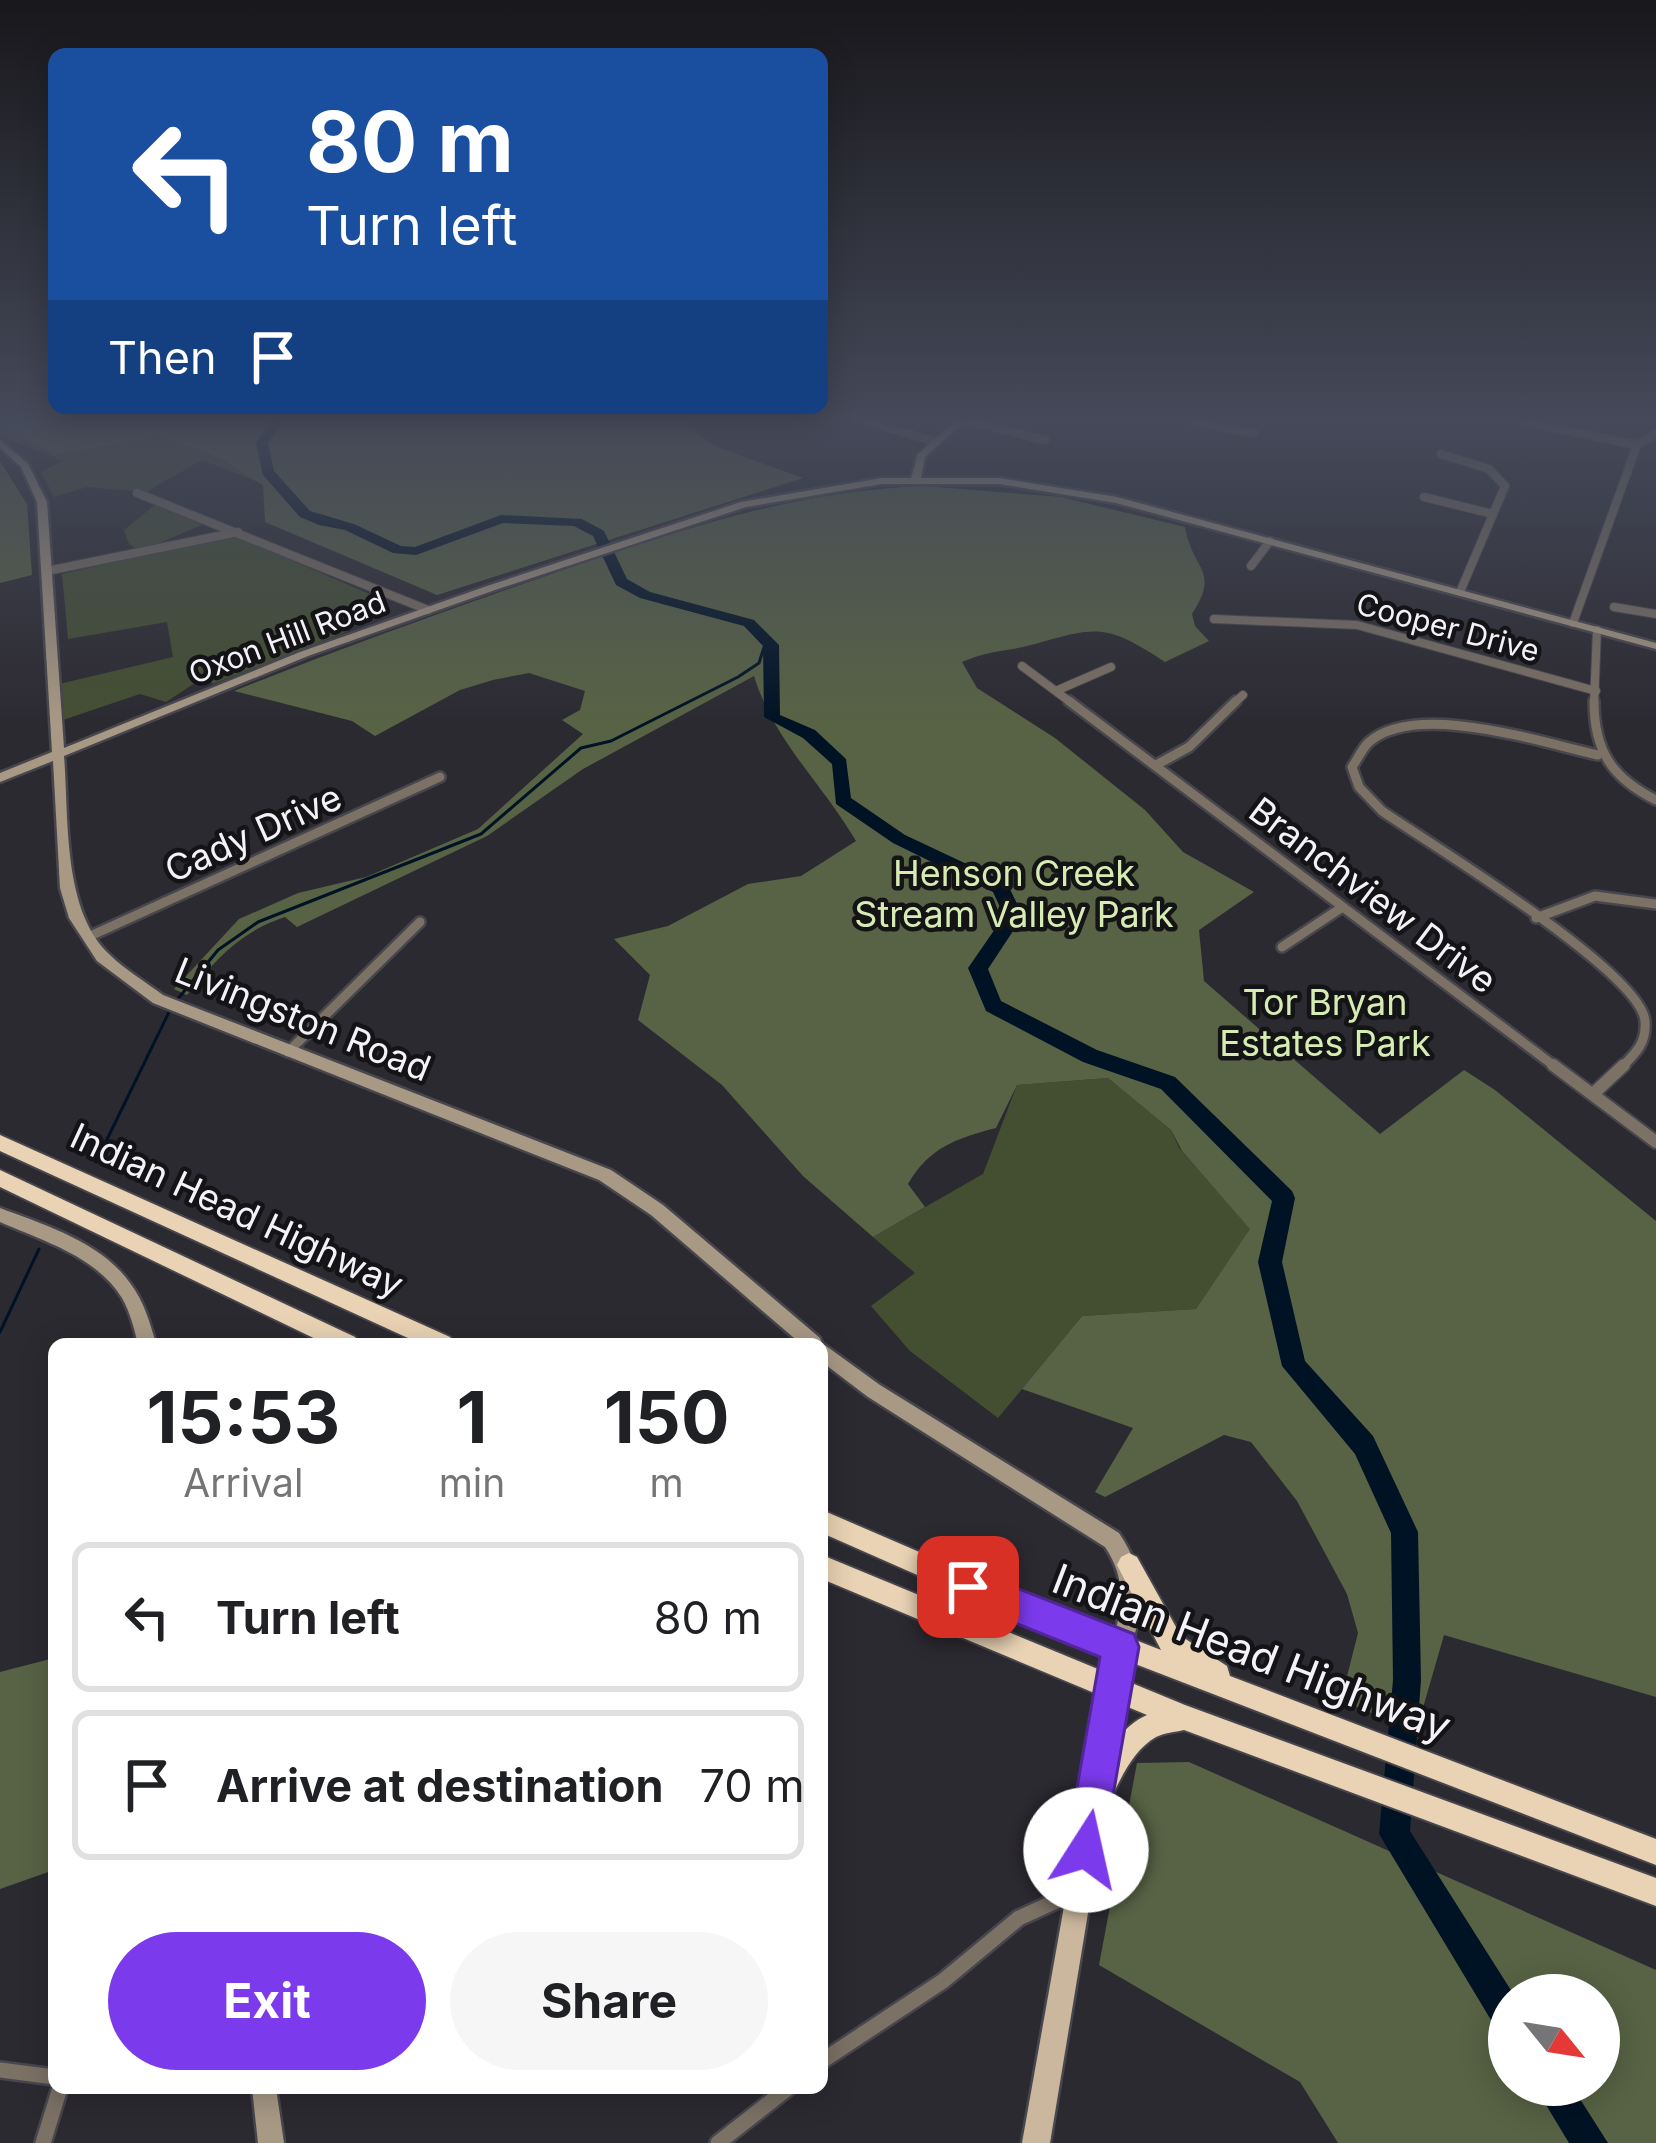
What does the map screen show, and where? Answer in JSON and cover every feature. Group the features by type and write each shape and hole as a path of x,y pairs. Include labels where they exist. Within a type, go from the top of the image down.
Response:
{"highway":[{"name":"Indian Head Highway","path":"0,1143 430,1338"},
{"name":"Indian Head Highway","path":"0,1178 335,1338"},
{"name":"Indian Head Highway","path":"828,1524 1121,1647 1656,1852"},
{"path":"1129,1565 1172,1645 1269,1704"},
{"path":"828,1569 1185,1718 1656,1892"},
{"path":"1093,1808 1138,1729 1156,1719 1185,1718"}],"main road":[{"name":"Livingston Road","path":"43,522 67,888 88,937 120,974 180,1011 540,1145 604,1175 656,1210 807,1338"},
{"name":"Oxon Hill Road","path":"0,778 58,759 208,692 428,610 692,522"},
{"name":"Oxon Hill Road","path":"1196,522 1656,646"},
{"path":"0,1215 123,1278 140,1312 146,1338"},
{"path":"828,1355 952,1443 1092,1526 1112,1540 1129,1565 1131,1617 1121,1647 1036,2143"},
{"path":"265,2094 271,2143"}],"street":[{"path":"216,522 428,610"},
{"path":"1460,592 1490,522"},
{"path":"1573,623 1609,522"},
{"path":"47,571 241,531"},
{"path":"1251,566 1270,541"},
{"path":"1614,608 1656,614"},
{"name":"Cooper Drive","path":"1214,619 1357,625 1596,691"},
{"path":"1597,630 1598,755 1617,779 1656,800"},
{"name":"Branchview Drive","path":"1022,666 1656,1142"},
{"path":"1058,690 1112,667"},
{"path":"1158,764 1189,747 1243,694"},
{"path":"1593,1094 1641,1048 1645,1035 1641,1008 1614,972 1367,797 1353,777 1355,758 1380,733 1432,724 1598,755"},
{"name":"Cady Drive","path":"88,937 440,777"},
{"path":"1536,918 1595,896 1656,904"},
{"path":"1282,947 1341,908"},
{"path":"288,1052 420,922"},
{"path":"828,2057 943,1981 1018,1918 1079,1891"},
{"path":"0,2070 48,2076"},
{"path":"43,2143 58,2094"},
{"path":"718,2143 780,2094"}],"green space":[{"path":"0,522 28,522 32,575 0,583"},
{"path":"134,522 202,525 140,551 129,544 124,530"},
{"path":"265,522 665,522 437,595"},
{"name":"Henson Creek Stream Valley Park","path":"713,522 1164,522 1185,527 1204,578 1192,614 1195,626 1209,641 1165,662 1115,635 1089,632 962,662 977,688 1055,738 1145,810 1183,852 1254,892 1199,930 1204,981 1380,1134 1464,1070 1656,1221 1656,1697 1444,1635 1416,1732 1341,1700 1358,1633 1347,1594 1297,1501 1251,1442 1224,1435 1105,1497 1095,1492 1133,1428 1022,1389 1082,1316 1196,1309 1250,1229 1182,1151 1171,1130 1108,1078 1017,1085 996,1128 946,1146 916,1171 908,1184 925,1207 873,1237 803,1176 722,1085 638,1020 650,975 614,939 668,926 748,884 801,876 856,841 786,741 754,676 583,769 487,836 297,927 285,917 269,923 230,948 187,995 174,989 239,919 298,893 366,877 478,829 583,734 562,720 580,710 585,691 529,673 460,690 375,736 352,721 234,691 426,618"},
{"path":"238,537 388,602 346,632 213,684 204,677 166,702 140,694 60,721 59,684 173,657 167,622 68,639 62,574"},
{"path":"1108,1078 1171,1130 1179,1148 1251,1229 1196,1309 1082,1316 998,1418 910,1351 871,1306 915,1273 873,1237 983,1174 1017,1085"},
{"path":"48,1660 48,1872 0,1889 0,1672"},
{"path":"1189,1762 1656,1970 1656,2143 1338,2143 1300,2082 1099,1965 1137,1763"}],"waterway":[{"path":"324,522 349,527 398,550 416,551 493,522"},
{"path":"577,522 599,534 621,582 645,595 749,623 771,645 772,717 809,734 840,763 842,800 899,839 1000,888 1014,916 978,968 993,1006 1090,1056 1168,1083 1284,1198 1270,1262 1294,1366 1364,1445 1404,1532 1407,1680 1394,1834 1488,1984"},
{"path":"177,1000 218,950 258,922 481,834 581,748 611,741 738,677 759,663 766,641"},
{"path":"96,1162 171,1008"},
{"path":"0,1332 39,1249"},
{"path":"1565,2106 1590,2143"}],"route":[{"path":"968,1587 1121,1647 1086,1850"}],"park label":[{"name":"Tor Bryan Estates Park","path":"1325,1022"}]}
